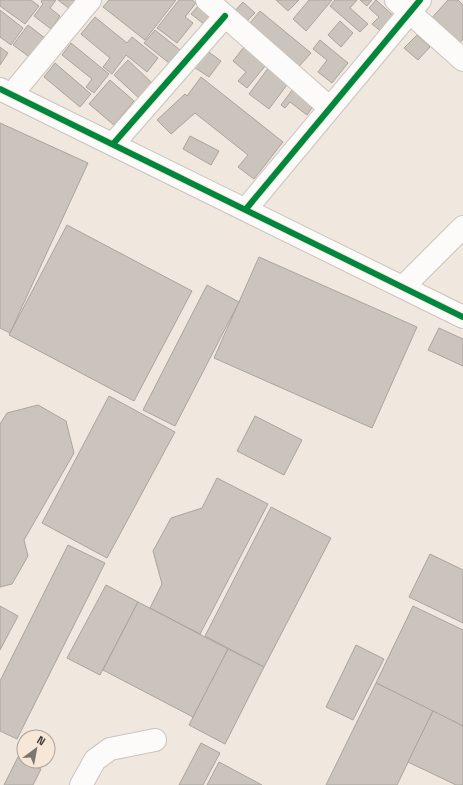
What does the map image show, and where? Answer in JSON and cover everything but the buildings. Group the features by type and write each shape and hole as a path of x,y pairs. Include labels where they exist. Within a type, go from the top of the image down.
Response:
{"street":[{"path":"90,0 6,91 246,210 404,286 463,317"},
{"path":"207,0 330,108"},
{"path":"246,210 330,108 409,4 463,60"},
{"path":"113,144 225,16"},
{"path":"404,286 463,227"},
{"path":"81,785 95,760 110,749 155,740"}],"cycle path":[{"path":"246,209 420,0"},
{"path":"113,144 225,16"},
{"path":"0,89 463,317"}]}
